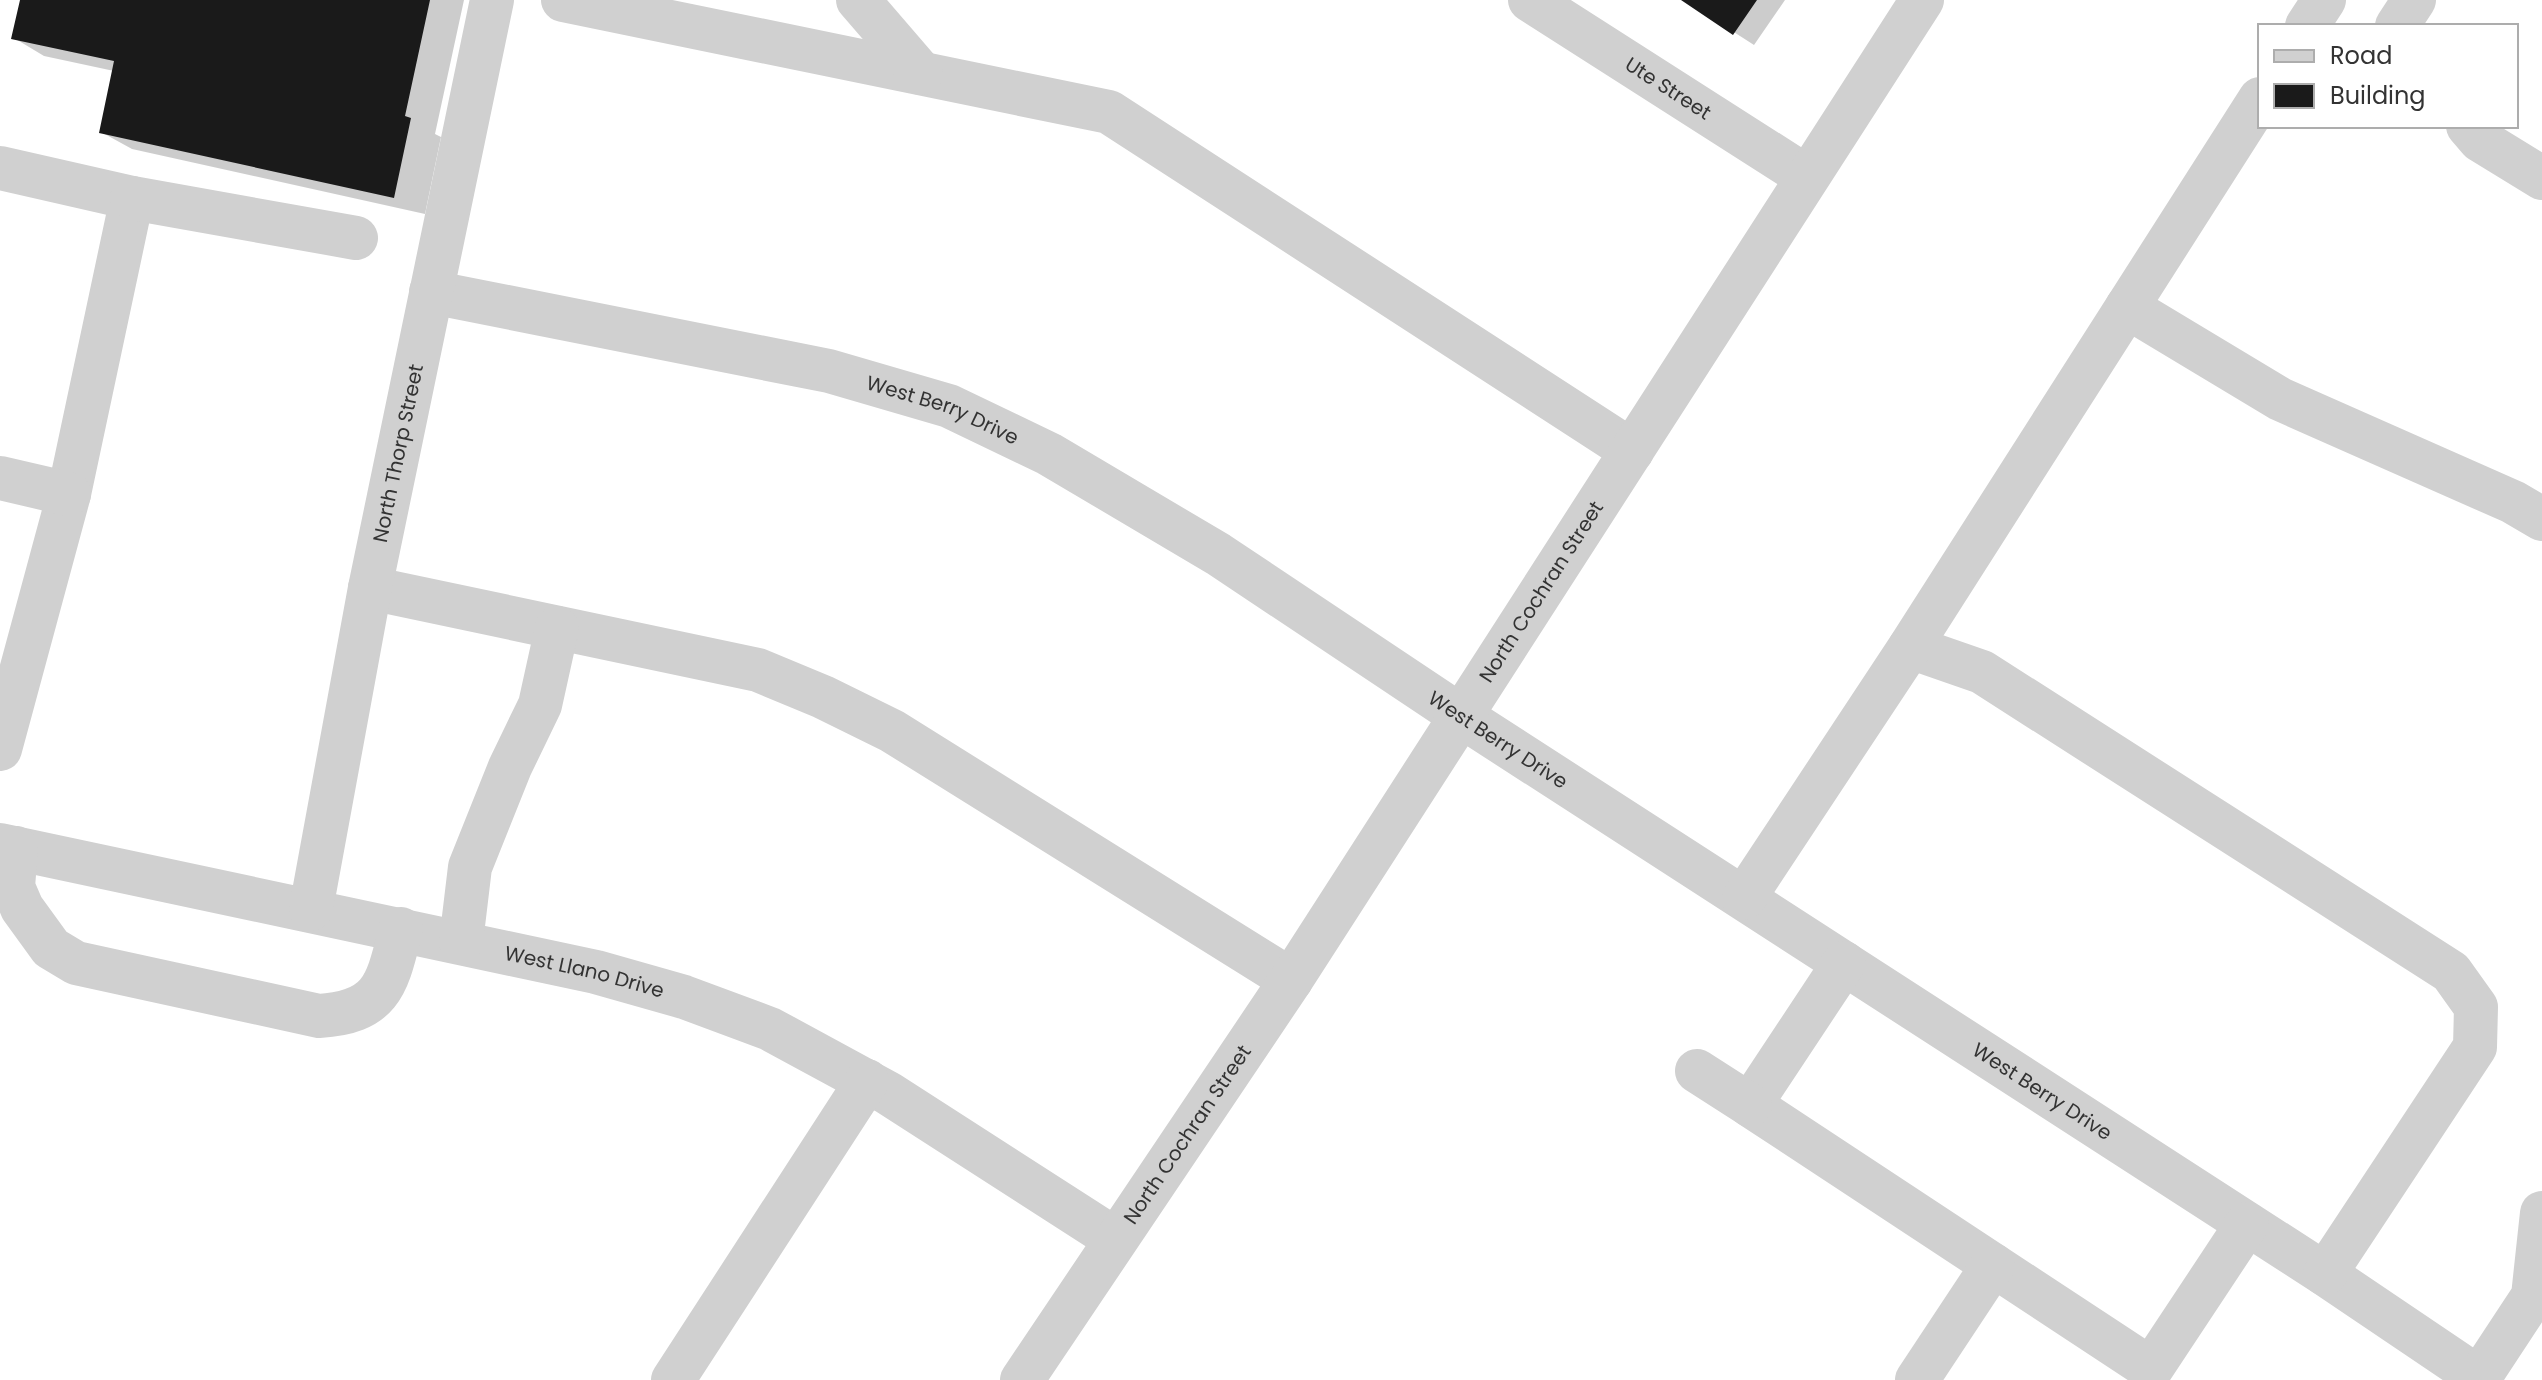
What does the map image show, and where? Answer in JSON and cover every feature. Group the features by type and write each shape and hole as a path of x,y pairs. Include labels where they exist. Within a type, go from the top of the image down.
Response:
{"street":[{"name":"North Thorp Street","path":"311,909 370,588 492,0"},
{"path":"563,0 1109,112 1632,451"},
{"path":"858,0 921,73"},
{"name":"Ute Street","path":"1530,0 1807,177"},
{"name":"North Cochran Street","path":"1022,1380 1291,980 1922,0"},
{"path":"2308,24 2324,0"},
{"path":"2398,24 2414,0"},
{"path":"1744,898 1910,647 2258,102"},
{"path":"2470,128 2480,140 2542,178"},
{"path":"0,168 132,198 356,238"},
{"path":"2,736 69,494 132,198"},
{"name":"West Berry Drive","path":"431,292 829,371 949,406 1049,454 1218,554 1461,716 2325,1274 2481,1379"},
{"path":"2127,307 2280,399 2513,502 2542,519"},
{"path":"0,478 69,494"},
{"path":"370,588 758,670 823,697 892,731 1291,980"},
{"path":"461,942 470,867 510,767 540,705 557,628"},
{"path":"1910,647 1982,672 1995,680 2451,972 2476,1007 2475,1047 2325,1274"},
{"path":"8,846 13,887 22,908 51,948 76,963 319,1016 348,1014 374,998 388,978 401,929"},
{"name":"West Llano Drive","path":"8,846 596,972 684,997 770,1029 867,1081 1115,1239"},
{"path":"1750,1105 1844,963"},
{"path":"1697,1071 1993,1265 2148,1374 2247,1224"},
{"path":"673,1380 867,1081"},
{"path":"2481,1379 2533,1296 2542,1213"},
{"path":"1920,1379 1993,1265"}],"building":[{"path":"20,0 430,0 405,116 411,118 394,198 99,133 114,61 11,39"},
{"path":"1681,0 1757,0 1733,35"}]}
